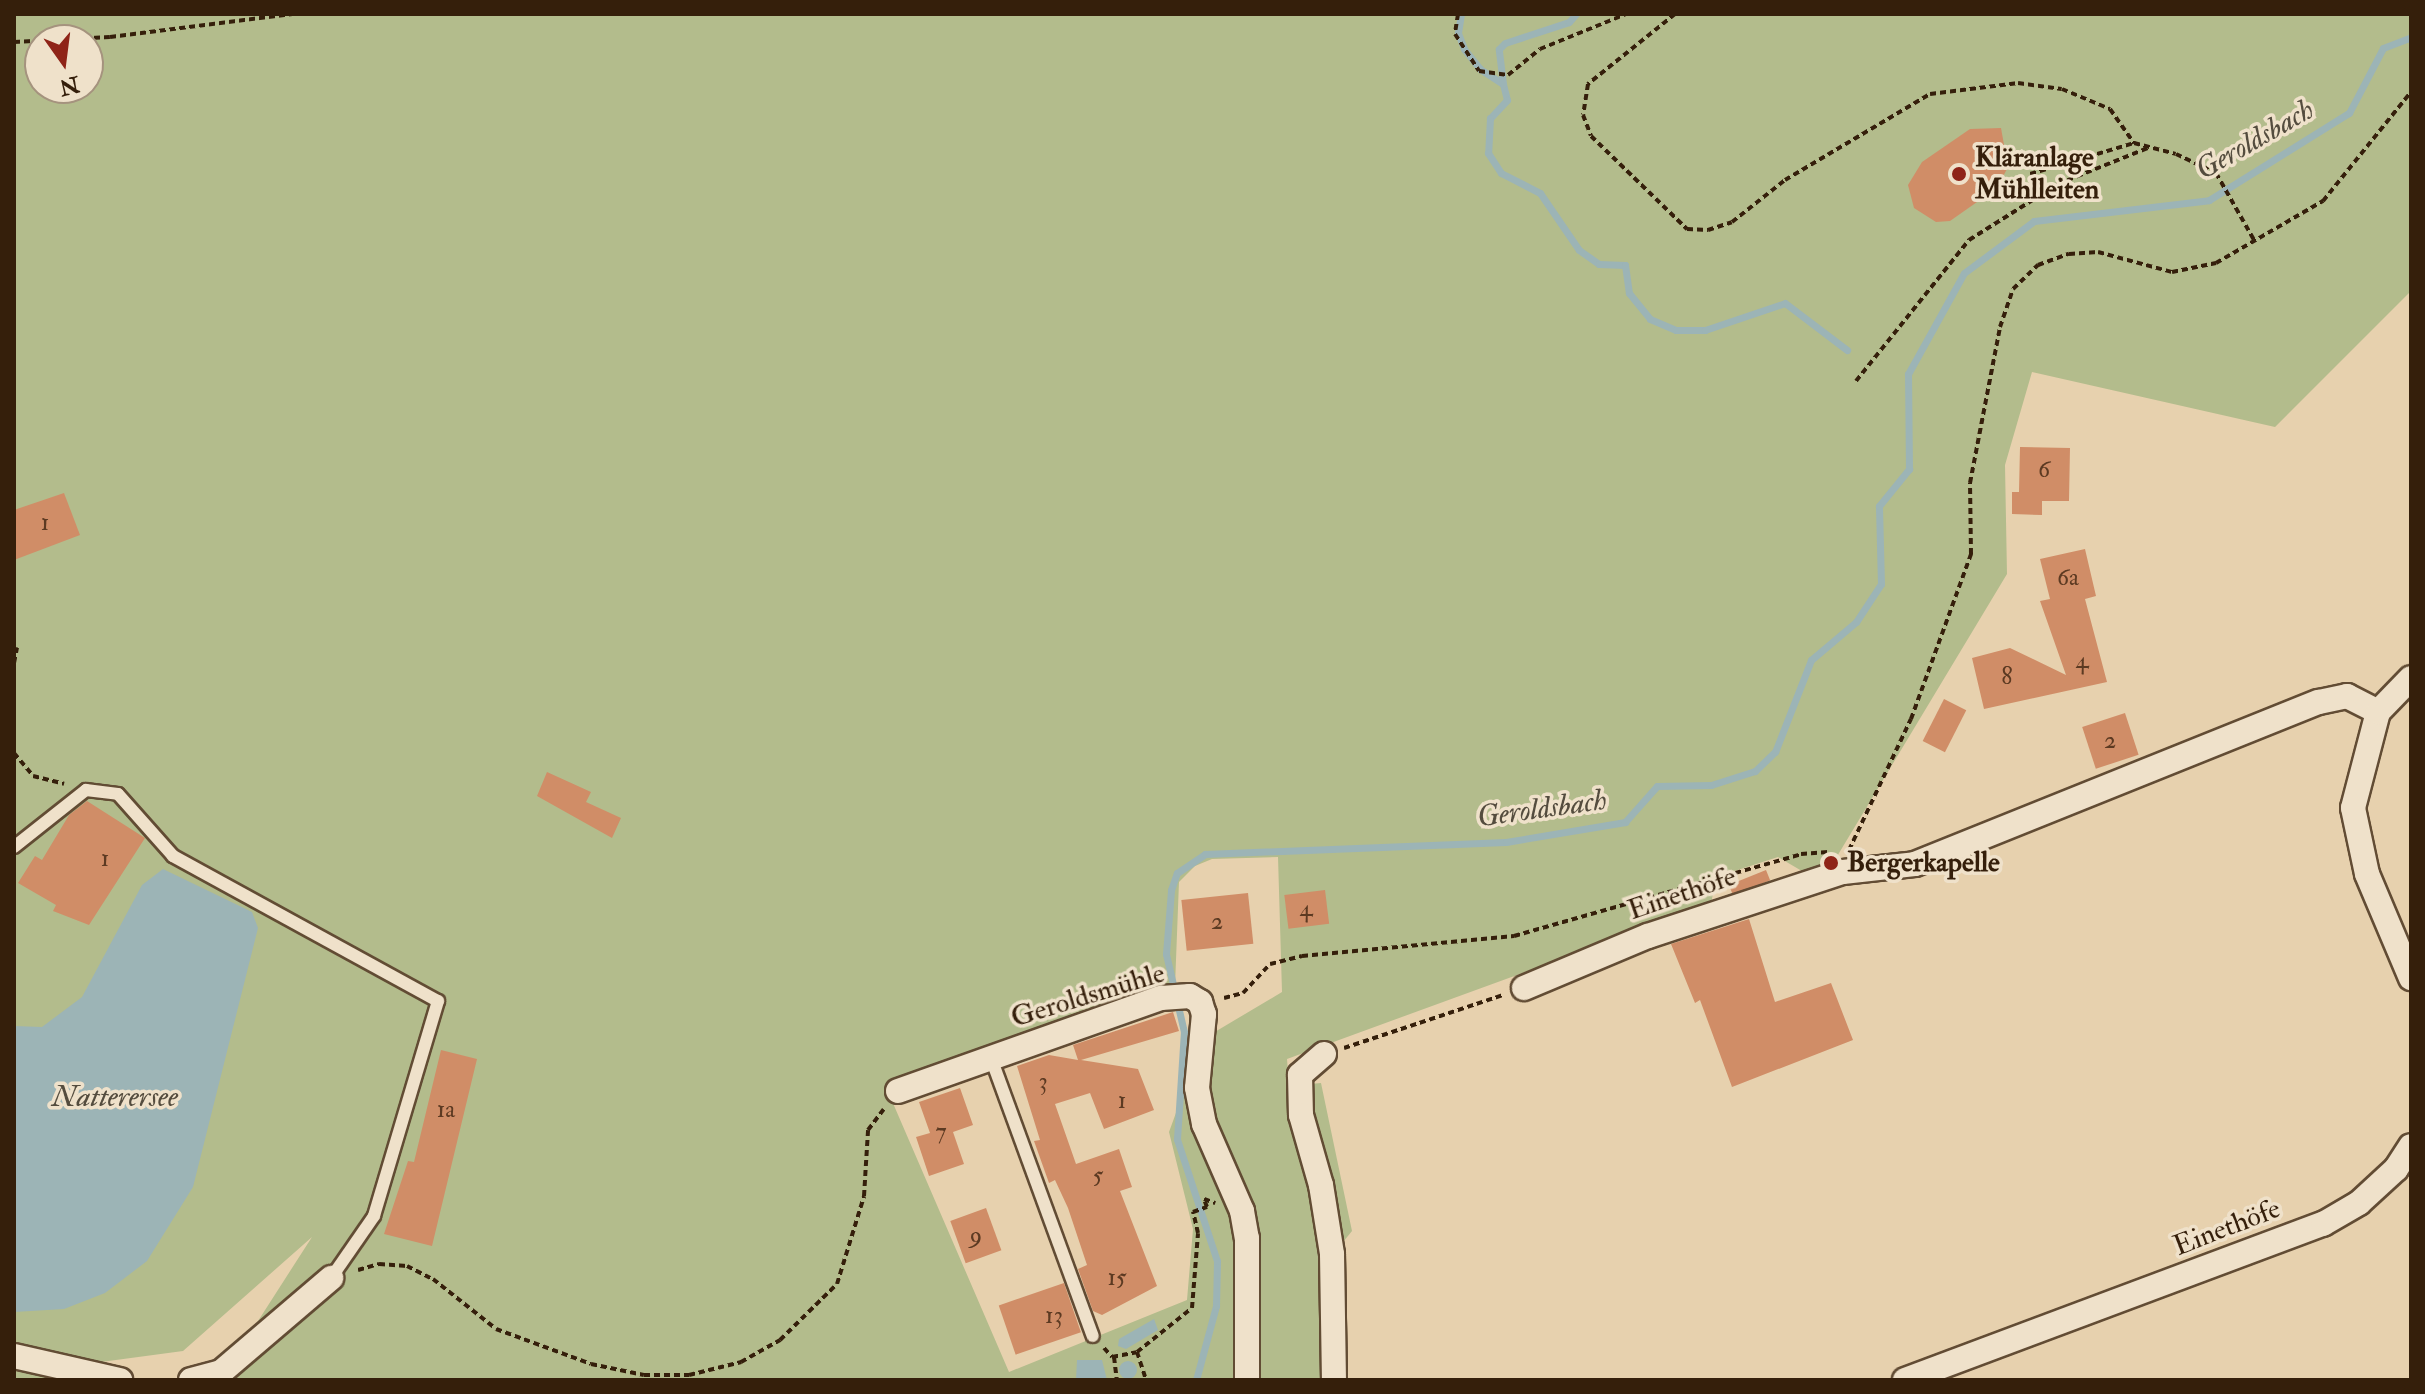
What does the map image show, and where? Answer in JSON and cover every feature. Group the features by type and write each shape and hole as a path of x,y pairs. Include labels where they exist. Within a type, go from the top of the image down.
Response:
{"street":[{"path":"2411,678 2378,712 2353,808 2367,874 2411,978"},
{"name":"Einethöfe","path":"1524,988 1648,936 1843,872 1915,864 2319,702 2347,696 2378,712"},
{"name":"Geroldsmühle","path":"898,1091 1161,998 1195,999 1204,1014 1197,1088 1204,1124 1242,1211 1247,1238 1247,1380"},
{"path":"1324,1054 1300,1075 1301,1115 1321,1185 1332,1254 1334,1380"},
{"name":"Einethöfe","path":"1905,1380 2323,1224 2359,1203 2396,1169 2411,1146"},
{"path":"191,1380 221,1372 331,1278"},
{"path":"14,1356 120,1380"}],"lane":[{"path":"14,847 86,790 118,794 173,856 438,1001 374,1216 331,1278"},
{"path":"991,1058 1093,1336"}],"path":[{"path":"14,42 110,37 293,14"},
{"path":"1458,14 1455,34 1474,65 1483,73 1508,75 1540,49 1626,14"},
{"path":"1664,21 1665,14"},
{"path":"1675,14 1588,84 1583,115 1591,136 1687,229 1708,230 1732,222 1785,180 1930,94 2018,83 2062,89 2110,109 2134,143 2216,173 2254,240"},
{"path":"1843,872 1851,839 1882,787 1916,704 1971,554 1970,483 2000,327 2013,289 2038,265 2069,254 2098,252 2172,272 2216,263 2323,201 2411,92"},
{"path":"2030,174 2134,143"},
{"path":"1856,381 1969,240 2058,184 2148,148"},
{"path":"14,663 17,647"},
{"path":"14,753 33,776 86,790"},
{"path":"1195,999 1243,993 1270,964 1302,956 1514,936 1816,851 1832,853 1843,872"},
{"path":"1324,1054 1524,988"},
{"path":"331,1278 379,1264 407,1266 496,1329 591,1364 644,1375 689,1375 741,1362 780,1340 837,1284 864,1196 868,1130 898,1091"},
{"path":"1114,1357 1137,1352 1192,1308 1198,1233 1193,1212 1207,1207"},
{"path":"1093,1336 1114,1357 1117,1380"},
{"path":"1137,1352 1146,1379"}],"green space":[{"path":"14,14 2411,14 2411,291 2275,427 2032,372 2005,465 2007,574 1830,868 1807,874 1778,857 1716,877 1711,904 1287,1059 1289,1086 1321,1083 1352,1231 1339,1247 1340,1380 220,1380 312,1237 183,1351 101,1362 109,1380 14,1380","holes":["1278,857 1282,992 1203,1039 1169,1132 1193,1229 1187,1300 1009,1372 886,1087 1175,986 1179,882 1195,866 1212,859"]}],"water":[{"name":"Natterersee","path":"163,869 252,912 258,928 193,1187 147,1261 105,1293 64,1309 14,1312 14,1026 42,1027 82,997 142,885"},
{"path":"1154,1319 1158,1330 1126,1349 1118,1346 1119,1339"},
{"path":"1077,1360 1102,1360 1107,1380 1076,1380"},
{"path":"1124,1361 1132,1361 1137,1370 1135,1377 1124,1379 1119,1374 1119,1366"}],"building":[{"name":"Kläranlage Mühlleiten","path":"2001,128 2008,167 1997,188 1950,221 1936,222 1914,208 1908,185 1922,162 1970,129"},
{"path":"2020,447 2070,448 2069,501 2042,501 2042,515 2012,514 2012,492 2019,492"},
{"path":"64,493 80,535 14,560 14,510"},
{"path":"2085,549 2096,596 2085,599 2107,682 1984,709 1972,658 2010,648 2066,675 2040,601 2050,599 2040,559"},
{"path":"1944,699 1966,710 1945,752 1923,741"},
{"path":"2125,713 2139,755 2096,769 2082,727"},
{"path":"547,772 591,792 586,802 621,818 612,838 537,796"},
{"path":"87,801 145,838 89,925 53,911 56,905 18,883 35,856 42,860 69,815"},
{"path":"1766,870 1770,880 1733,895 1729,885"},
{"path":"1325,890 1329,924 1288,929 1284,895"},
{"path":"1248,893 1253,944 1187,951 1181,900"},
{"path":"1749,919 1775,1002 1831,983 1853,1040 1732,1087 1700,1000 1695,1003 1671,944"},
{"path":"1173,1012 1179,1031 1081,1060 1138,1069 1154,1110 1104,1129 1090,1093 1055,1104 1076,1164 1119,1149 1132,1187 1120,1191 1157,1286 1102,1315 1093,1311 1078,1269 1087,1265 1068,1208 1055,1180 1049,1183 1034,1141 1040,1140 1017,1066 1049,1055 1078,1060 1073,1045"},
{"path":"441,1050 477,1059 432,1246 384,1234 408,1161 414,1162"},
{"path":"960,1088 973,1125 953,1132 964,1164 929,1176 916,1137 930,1133 919,1102"},
{"path":"986,1208 1001,1250 966,1263 950,1221"},
{"path":"1064,1283 1081,1332 1016,1355 999,1305"}],"waterway":[{"path":"1461,14 1458,33 1464,49 1480,69 1503,84 1507,100 1490,118 1488,153 1501,173 1540,193 1579,250 1599,264 1625,265 1629,293 1650,319 1676,330 1705,330 1785,303 1847,350"},
{"path":"1503,84 1499,49 1505,43 1569,22 1576,14"},
{"name":"Geroldsbach","path":"1196,1380 1216,1306 1217,1261 1177,1139 1184,1032 1166,954 1171,890 1177,873 1205,854 1506,842 1625,822 1657,786 1711,785 1755,771 1775,752 1811,660 1856,622 1881,584 1879,506 1909,469 1908,374 1964,273 2034,221 2209,200 2349,113 2383,48 2411,37"}],"place":[{"name":"Kläranlage Mühlleiten","path":"1959,174"},
{"name":"Bergerkapelle","path":"1831,863"}]}
